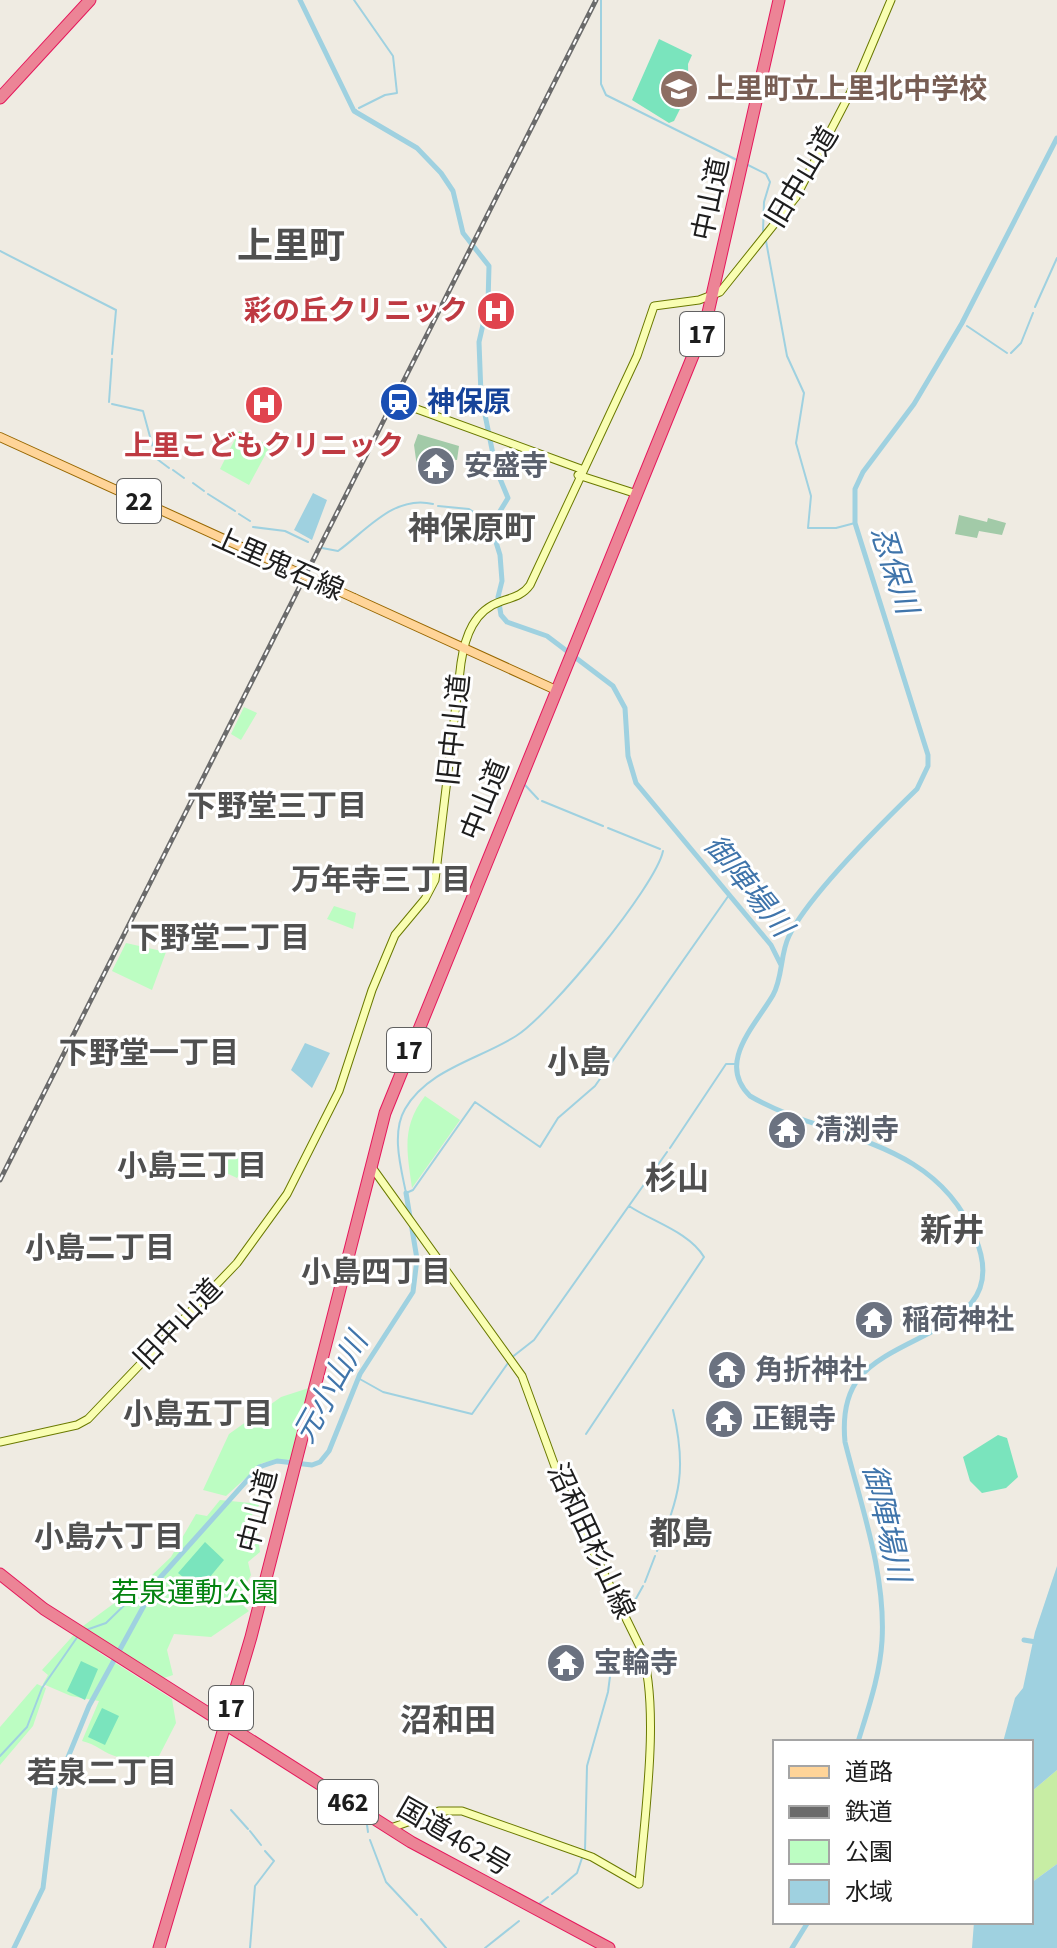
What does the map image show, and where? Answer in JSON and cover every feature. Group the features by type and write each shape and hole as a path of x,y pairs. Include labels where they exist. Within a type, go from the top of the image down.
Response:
{"highway":[{"path":"0,89 52,40 81,0"},
{"path":"0,98 90,0"},
{"name":"中山道","path":"159,1948 226,1726 371,1165 396,1080 697,347 714,295 779,0"},
{"name":"国道462号","path":"0,1577 75,1631 466,1879 605,1947"}],"main road":[{"name":"旧中山道","path":"0,1442 77,1425 88,1419 237,1263 296,1179 339,1091 366,1005 395,935 425,899 435,880 463,648 475,621 498,602 523,594 530,585 580,472 634,362 654,306 714,295 728,284 802,187 859,76 891,0"},
{"path":"414,408 637,494"},
{"name":"上里鬼石線","path":"0,437 556,690"},
{"name":"沼和田杉山線","path":"371,1165 418,1235 522,1376 565,1494 647,1667 651,1699 639,1884 592,1857 462,1811 439,1811 387,1829"}],"green space":[{"path":"659,39 692,55 688,64 689,105 683,103 674,121 669,123 632,100"},
{"path":"239,431 270,446 249,485 220,469"},
{"path":"418,434 459,446 457,460 428,456 428,475 418,474 414,445"},
{"path":"959,515 1006,523 1002,535 979,531 977,538 955,534"},
{"path":"244,707 257,713 241,740 231,734"},
{"path":"334,906 356,913 353,929 327,919"},
{"path":"126,943 166,952 152,990 112,971"},
{"path":"425,1096 460,1120 412,1188 409,1129"},
{"path":"235,1151 249,1159 237,1178 220,1170 229,1152"},
{"path":"312,1387 293,1459 262,1463 226,1496 203,1490 229,1434 281,1397"},
{"path":"998,1435 1007,1438 1018,1477 1006,1488 982,1493 970,1481 963,1457"},
{"name":"若泉運動公園","path":"220,1500 260,1504 249,1519 257,1529 260,1552 248,1562 251,1575 237,1600 249,1611 211,1637 174,1634 167,1650 173,1675 158,1680 101,1644 98,1652 172,1699 176,1723 159,1756 123,1758 82,1741 99,1701 71,1696 43,1684 48,1675 42,1670 79,1629 150,1577 171,1557 196,1514 207,1516"},
{"path":"205,1542 224,1560 199,1590 178,1573"},
{"path":"81,1661 98,1669 85,1700 67,1691"},
{"path":"37,1684 46,1688 33,1726 0,1765 0,1727"},
{"path":"102,1708 119,1716 105,1745 88,1737"},
{"path":"1057,1770 1057,1864 1033,1882 1033,1790"}],"water":[{"path":"313,493 327,500 312,540 294,530"},
{"path":"305,1043 330,1053 312,1088 291,1070"},
{"path":"1057,1566 1057,1770 1033,1790 1033,1740 1004,1740 1015,1698 1023,1688 1035,1632"},
{"path":"1057,1864 1057,1948 972,1948 974,1924 1033,1924 1033,1882"}],"waterway":[{"name":"御陣場川","path":"300,0 354,111 417,148 441,173 453,191 463,233 489,266 488,303 479,342 481,395 496,469 508,498 491,526 500,555 502,581 498,597 501,615 507,622 547,636 613,686 625,708 628,756 636,783 771,945 781,965"},
{"path":"354,0 393,56 397,93 385,95 359,108"},
{"path":"601,0 601,84 606,95 737,160"},
{"name":"御陣場川","path":"859,1740 879,1666 882,1616 871,1540 845,1442 848,1401 859,1378 877,1362 966,1309 979,1291 983,1267 975,1237 964,1215 933,1178 894,1153 790,1115 750,1096 740,1083 738,1058 749,1032 773,995 786,943 799,920 847,860 917,789 928,766 928,755 855,523 855,489 863,472 914,404 962,323 1057,138"},
{"path":"746,164 766,174 770,182 764,202 763,231"},
{"name":"忍保川","path":"766,241 787,356 804,393 796,443 811,496 808,528 836,528 855,523"},
{"path":"0,251 116,310 112,354"},
{"path":"1035,307 1057,258"},
{"path":"1011,353 1021,343 1033,313"},
{"path":"967,326 1007,353"},
{"path":"109,402 112,359"},
{"path":"112,404 143,411 155,455"},
{"path":"157,459 169,468"},
{"path":"173,470 184,478"},
{"path":"193,483 204,491"},
{"path":"208,494 235,511"},
{"path":"322,548 338,551 393,509 419,502 433,504"},
{"path":"438,506 469,509 491,523"},
{"path":"239,514 250,521"},
{"path":"253,527 285,531 308,542"},
{"name":"元小山川","path":"525,785 538,799"},
{"name":"元小山川","path":"542,801 603,826"},
{"name":"元小山川","path":"608,828 660,849"},
{"path":"663,851 642,892 600,949 532,1023 502,1044 441,1074 415,1095 405,1109 399,1129 398,1151 406,1193 413,1190 475,1102 540,1147 558,1118 595,1086 729,895"},
{"path":"670,1148 726,1064 736,1064"},
{"path":"511,1358 534,1340 667,1152"},
{"name":"元小山川","path":"14,1948 43,1888 55,1789 89,1706 158,1580 259,1467 277,1461 312,1465 320,1462 329,1451 360,1374 413,1292 417,1259 406,1193"},
{"path":"586,1434 704,1257 680,1234 629,1206"},
{"path":"358,1378 383,1392 472,1414 508,1363"},
{"path":"657,1551 679,1482 680,1449 673,1410"},
{"path":"645,1582 655,1556"},
{"path":"86,1630 106,1623 146,1584 158,1580"},
{"path":"628,1613 643,1586"},
{"path":"0,1756 27,1727 42,1688 78,1636"},
{"path":"1024,1640 1036,1642"},
{"path":"585,1851 587,1766 608,1692 613,1653"},
{"path":"231,1810 248,1829"},
{"path":"367,1825 368,1832"},
{"path":"250,1831 261,1845"},
{"path":"370,1840 386,1882 417,1915"},
{"path":"250,1948 255,1886 274,1861 265,1851"},
{"path":"552,1894 577,1873 582,1858"},
{"path":"539,1904 548,1897"},
{"path":"421,1919 446,1948"},
{"path":"485,1948 519,1921"},
{"path":"792,1948 807,1924"}],"railway":[{"path":"0,1180 596,0"}],"place":[{"name":"上里町立上里北中学校","path":"679,89"},
{"name":"彩の丘クリニック","path":"496,311"},
{"name":"神保原","path":"399,402"},
{"name":"上里こどもクリニック","path":"264,405"},
{"name":"安盛寺","path":"436,466"},
{"name":"清渕寺","path":"787,1130"},
{"name":"稲荷神社","path":"874,1320"},
{"name":"角折神社","path":"727,1370"},
{"name":"正観寺","path":"724,1419"},
{"name":"宝輪寺","path":"566,1663"}],"district":[{"name":"上里町","path":"291,246"},
{"name":"神保原町","path":"472,529"},
{"name":"下野堂三丁目","path":"277,806"},
{"name":"万年寺三丁目","path":"381,880"},
{"name":"下野堂二丁目","path":"220,938"},
{"name":"下野堂一丁目","path":"149,1053"},
{"name":"小島","path":"579,1063"},
{"name":"小島三丁目","path":"192,1166"},
{"name":"杉山","path":"677,1179"},
{"name":"新井","path":"952,1231"},
{"name":"小島二丁目","path":"100,1248"},
{"name":"小島四丁目","path":"376,1272"},
{"name":"小島五丁目","path":"198,1414"},
{"name":"都島","path":"681,1534"},
{"name":"小島六丁目","path":"109,1537"},
{"name":"沼和田","path":"448,1721"},
{"name":"若泉二丁目","path":"102,1773"}]}
